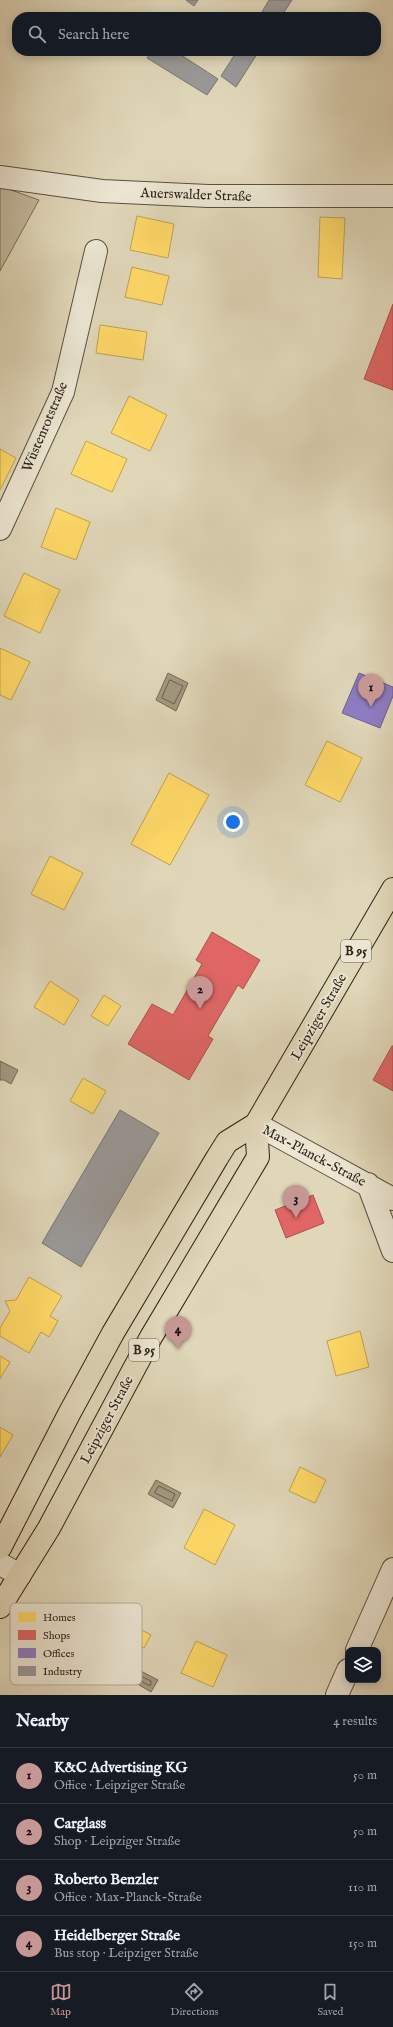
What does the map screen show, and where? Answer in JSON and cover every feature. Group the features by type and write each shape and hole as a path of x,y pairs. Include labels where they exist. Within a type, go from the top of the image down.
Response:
{"main road":[{"name":"Leipziger Straße","path":"0,1548 69,1414 113,1333 217,1158 227,1142 256,1124 393,889"},
{"name":"Leipziger Straße","path":"0,1607 49,1528 151,1337 258,1157 256,1124"}],"street":[{"name":"Auerswalder Straße","path":"0,177 102,191 178,195 393,196"},
{"name":"Wüstenrotstraße","path":"0,529 64,392 96,251"},
{"name":"Max-Planck-Straße","path":"256,1124 393,1199"},
{"path":"368,1184 393,1251"},
{"path":"0,1564 20,1575"},
{"path":"358,1647 393,1569"},
{"path":"337,1695 345,1677"}],"shaded area":[{"path":"0,186 39,200 0,271"}],"water":[{"path":"168,673 188,683 176,711 156,700"},
{"path":"0,1061 18,1070 11,1084 4,1080 0,1080"},
{"path":"156,1480 181,1493 173,1508 148,1494"},
{"path":"142,1672 158,1680 151,1692 139,1685 142,1685"}],"building: Homes":[{"path":"137,216 174,224 168,258 130,250"},
{"path":"320,217 345,218 342,279 318,277"},
{"path":"132,267 169,276 162,305 125,297"},
{"path":"100,325 147,332 143,360 96,353"},
{"path":"129,396 167,415 150,451 111,433"},
{"path":"86,441 127,459 112,492 71,474"},
{"path":"0,449 16,458 0,490"},
{"path":"56,508 90,522 76,560 41,547"},
{"path":"24,573 60,590 40,633 4,616"},
{"path":"0,648 30,662 11,700 0,695"},
{"path":"327,741 362,758 340,802 305,785"},
{"path":"169,773 209,795 170,865 131,844"},
{"path":"50,856 83,873 64,910 31,894"},
{"path":"50,981 79,1000 64,1025 34,1007"},
{"path":"104,995 121,1006 108,1026 91,1016"},
{"path":"83,1078 106,1091 93,1114 70,1101"},
{"path":"29,1277 62,1296 50,1316 58,1321 49,1337 41,1332 29,1353 0,1336 0,1328 10,1311 5,1301 16,1300"},
{"path":"360,1331 369,1367 336,1376 327,1341"},
{"path":"0,1356 10,1362 0,1379"},
{"path":"0,1427 13,1435 0,1457"},
{"path":"300,1467 326,1480 315,1503 289,1491"},
{"path":"204,1509 235,1525 215,1565 184,1548"},
{"path":"142,1630 151,1635 144,1648 142,1647"},
{"path":"196,1641 227,1655 213,1687 181,1673"}],"building: Shops":[{"path":"393,304 393,390 364,379"},
{"path":"212,932 260,960 243,989 238,985 208,1036 213,1039 189,1080 128,1044 152,1004 173,1015 202,964 196,960"},
{"path":"393,1046 393,1091 373,1080"},
{"path":"313,1195 324,1223 286,1238 275,1210"}],"building: Offices":[{"path":"359,673 393,687 393,696 380,728 342,713"}],"building: Industry":[{"path":"186,0 198,0 194,6"},
{"path":"269,0 292,0 284,12 262,12"},
{"path":"148,56 183,56 218,79 207,95 147,58"},
{"path":"234,56 256,56 236,87 221,76"},
{"path":"120,1110 159,1133 81,1267 42,1243"}],"place":[{"name":"K&C Advertising KG","path":"371,707"},
{"name":"Carglass","path":"200,1009"},
{"name":"Roberto Benzler","path":"296,1218"},
{"name":"Heidelberger Straße","path":"178,1349"}]}
